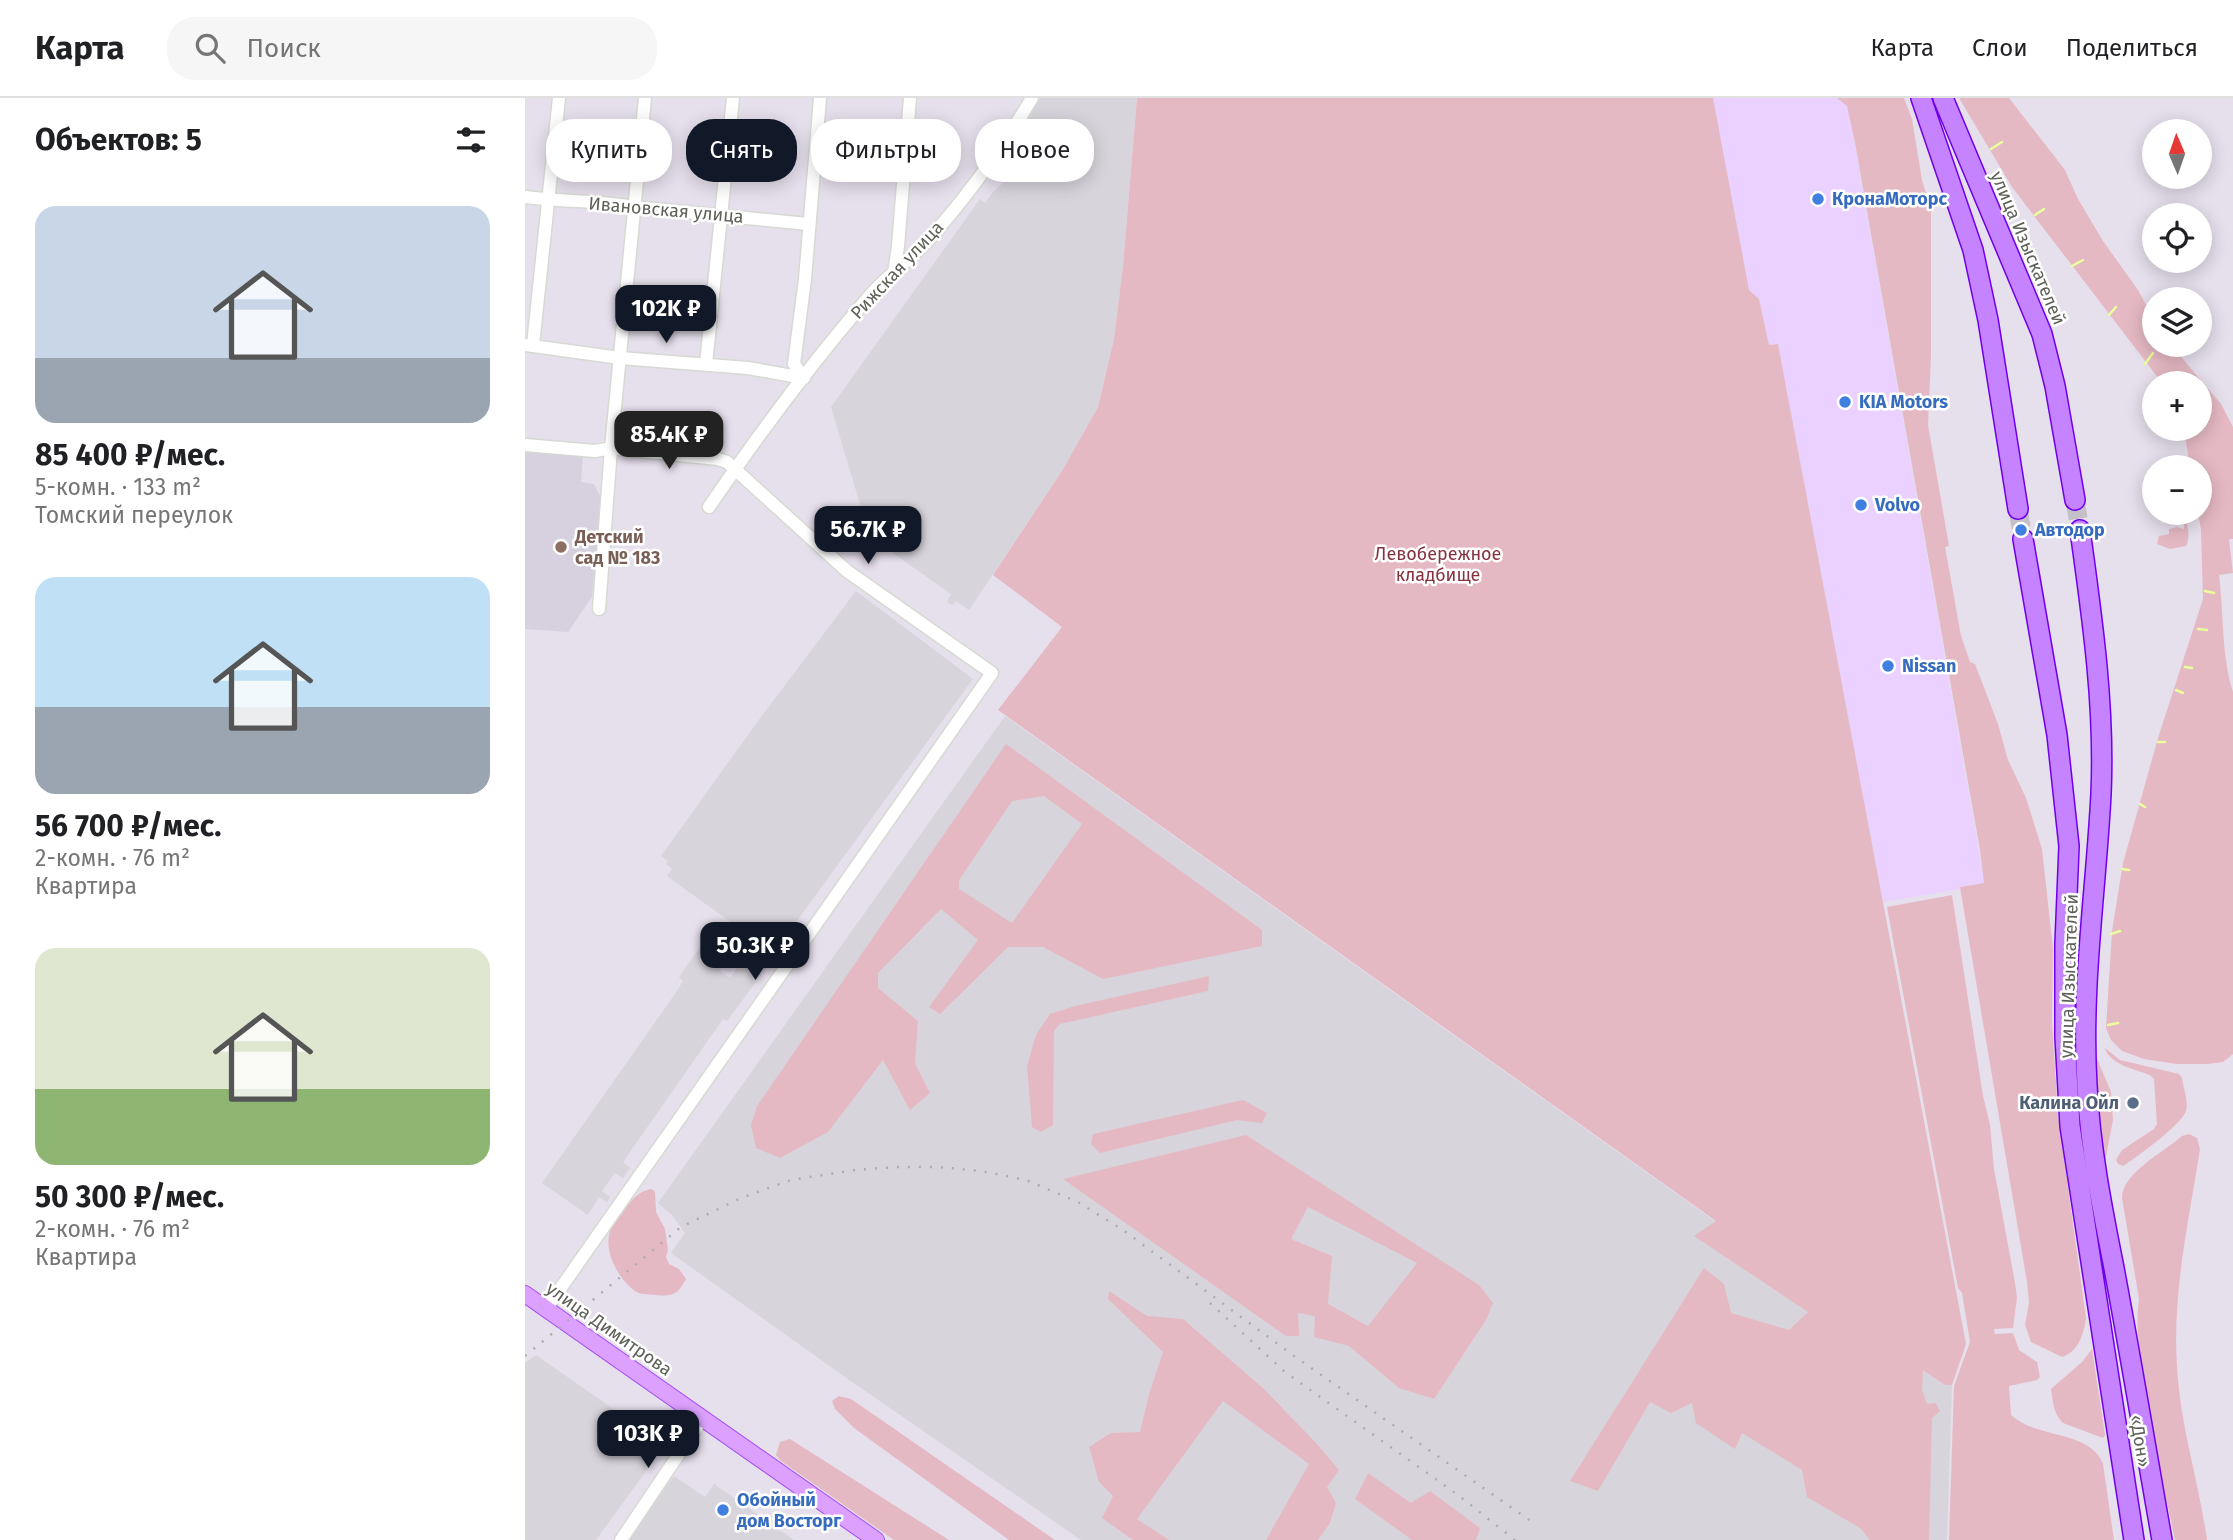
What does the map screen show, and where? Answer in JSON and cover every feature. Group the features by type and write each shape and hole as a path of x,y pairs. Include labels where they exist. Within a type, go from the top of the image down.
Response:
{"highway":[{"path":"1921,98 1973,250 1988,320 2018,509"},
{"name":"улица Изыскателей","path":"1943,98 2042,334 2055,386 2075,500"},
{"name":"улица Изыскателей","path":"2080,530 2101,722 2101,794 2088,945 2085,1036 2087,1086 2099,1188 2140,1421"},
{"name":"улица Изыскателей","path":"2023,539 2057,735 2067,818 2069,866 2065,943 2065,1037 2068,1100 2103,1349"},
{"path":"2103,1349 2106,1400 2127,1540"},
{"path":"2103,1349 2119,1405 2143,1540"},
{"name":"«Дон»","path":"2103,1349 2134,1540"},
{"path":"2140,1421 2155,1540"},
{"path":"2140,1421 2162,1540"}],"main road":[{"name":"улица Димитрова","path":"525,1294 861,1540"},
{"name":"улица Димитрова","path":"525,1305 876,1540"}],"street":[{"path":"559,98 529,345 620,358 706,364 804,378"},
{"path":"599,610 611,448 645,98"},
{"path":"706,364 733,98"},
{"path":"804,378 794,364 820,98"},
{"path":"893,273 898,246 910,98"},
{"name":"Рижская улица","path":"709,507 868,296 931,237 971,188 1007,140 1032,98"},
{"name":"Ивановская улица","path":"525,197 611,202 634,207 808,224"},
{"path":"525,445 595,451 611,448 718,459 736,468 747,482 847,571 992,673 546,1309"},
{"path":"621,1540 701,1422"}],"shaded area":[{"path":"1040,98 1137,98 1123,266 1114,339 1098,407 1062,471 969,610 956,601 952,605 947,602 951,594 870,537 862,544 857,525 865,521 831,407 980,199 985,203 1004,182 1094,182 1094,119 1028,119"},
{"path":"1713,98 1840,98 1847,101 1985,885 1883,902 1778,344 1769,345 1759,299 1749,290"},
{"name":"Детский сад № 183","path":"531,450 583,454 581,482 594,484 601,498 592,597 568,632 525,629 525,452"},
{"path":"856,591 973,679 786,936 779,931 774,936 784,944 727,1021 723,1019 623,1162 630,1168 623,1178 615,1173 602,1191 610,1197 607,1202 599,1197 588,1215 542,1183 675,994 683,981 679,977 700,947 724,964 720,971 730,978 745,957 736,949 747,934 667,876 672,869 666,864 668,861 661,856"},
{"path":"1005,716 1945,1385 1952,1385 1947,1540 1081,1540 671,1253 685,1233 672,1215 658,1203"},
{"path":"536,1355 665,1445 596,1540 525,1540 525,1363"},
{"path":"674,1476 705,1497 714,1484 794,1540 628,1540"}],"green space":[{"name":"Левобережное кладбище","path":"1137,98 1713,98 1749,290 1759,299 1769,345 1778,344 1966,1344 1952,1385 1945,1385 1923,1370 1922,1390 1927,1404 1936,1403 1940,1411 1932,1418 1929,1540 1870,1540 1860,1528 1807,1497 1802,1470 1742,1433 1735,1449 1696,1423 1692,1403 1671,1413 1650,1402 1598,1491 1570,1481 1704,1268 1724,1284 1731,1313 1789,1330 1808,1312 1694,1236 1716,1221 998,710 1062,627 993,575 1062,471 1098,407 1114,339"},
{"path":"1837,98 1904,98 1912,119 1922,180 1931,210 1928,425 1949,546 1945,547 1961,636 1998,724 2008,760 2026,798 2042,849 2053,949 2052,1021 2058,1115 2086,1318 2079,1342 2068,1355 2062,1357 2031,1342 2025,1325 2029,1303 2027,1282 1960,887 1984,883 1980,850 1855,143 1847,106"},
{"path":"1959,98 2009,98 2065,170 2078,199 2103,241 2142,298 2142,357 2012,187"},
{"path":"2142,357 2181,357 2193,371 2153,371"},
{"path":"2212,393 2233,427 2233,539 2229,539 2233,573 2219,575 2225,648 2233,692 2233,1054 2223,1062 2207,1064 2177,1064 2144,1059 2122,1051 2111,1040 2106,1028 2112,931 2123,863 2158,738 2203,599 2200,525 2212,525 2212,455 2188,455 2186,441 2212,441"},
{"path":"2184,525 2187,525 2186,546 2170,549 2157,544 2159,536 2169,534 2169,529 2184,529"},
{"path":"1006,744 1262,930 1262,946 1103,979 1043,947 1008,947 940,1014 929,1007 978,940 941,909 878,973 878,988 918,1021 915,1063 930,1093 910,1110 883,1060 828,1132 780,1158 756,1148 751,1125 757,1106","holes":["1044,796 1082,824 1012,923 959,889 959,880 1012,801"]},
{"path":"1952,895 1983,1096 1990,1125 1994,1169 2017,1298 2013,1328 1994,1329 1995,1334 2013,1333 2019,1350 2037,1362 2040,1377 2009,1386 2011,1415 2034,1428 2087,1445 2097,1453 2103,1464 2114,1540 1949,1540 1954,1386 1970,1342 1887,907"},
{"path":"1209,976 1208,991 1060,1024 1054,1031 1053,1125 1041,1132 1032,1127 1027,1066 1036,1035 1050,1014"},
{"path":"2105,1048 2120,1060 2179,1074 2186,1099 2187,1107 2183,1117 2148,1149 2123,1166 2116,1160 2122,1150 2154,1129 2157,1124 2154,1079 2112,1059"},
{"path":"2093,1056 2096,1056 2111,1092 2113,1120 2105,1162"},
{"path":"1243,1100 1267,1113 1262,1123 1237,1120 1100,1153 1091,1144 1093,1134"},
{"path":"2189,1134 2197,1138 2200,1149 2179,1284 2177,1366 2182,1410 2207,1540 2175,1540 2143,1380 2138,1329 2139,1299 2122,1198 2124,1189 2136,1172 2182,1136"},
{"path":"1246,1135 1479,1285 1493,1303 1486,1320 1434,1399 1399,1388 1349,1346 1314,1337 1315,1316 1298,1313 1299,1336 1286,1336 1063,1179","holes":["1308,1207 1417,1263 1368,1326 1328,1304 1332,1256 1291,1239"]},
{"path":"652,1189 655,1192 656,1212 665,1229 668,1250 666,1257 669,1264 679,1269 686,1279 677,1291 667,1295 635,1291 623,1279 610,1254 611,1229 634,1198 645,1190"},
{"path":"1109,1291 1147,1316 1183,1319 1264,1389 1339,1470 1327,1487 1336,1503 1330,1523 1318,1540 1266,1540 1309,1464 1223,1401 1137,1519 1169,1540 1133,1540 1102,1518 1113,1496 1099,1482 1089,1447 1111,1433 1140,1432 1163,1352 1108,1299"},
{"path":"2092,1349 2105,1435 2103,1438 2063,1423 2055,1411 2051,1389 2082,1362"},
{"path":"839,1396 851,1399 1055,1540 1009,1540 854,1428 835,1409 832,1401"},
{"path":"790,1439 949,1540 894,1540 781,1461 776,1455 780,1442"},
{"path":"1368,1473 1411,1503 1430,1491 1480,1528 1476,1540 1412,1540 1355,1499"}],"waterway":[{"path":"1991,149 2002,142"},
{"path":"2035,215 2044,209"},
{"path":"2072,266 2083,260"},
{"path":"2109,315 2116,307"},
{"path":"2145,364 2150,357"},
{"path":"2205,591 2214,593"},
{"path":"2198,629 2207,630"},
{"path":"2185,667 2192,668"},
{"path":"2176,690 2183,693"},
{"path":"2158,742 2165,742"},
{"path":"2140,804 2145,807"},
{"path":"2122,869 2129,870"},
{"path":"2111,934 2120,931"},
{"path":"2108,1025 2118,1023"}],"tunnel":[{"path":"2075,500 2080,530"},
{"path":"2018,509 2023,539"}],"railway":[{"path":"525,1356 681,1227 741,1198 791,1180 855,1170 938,1167 981,1171 1026,1180 1078,1202 1123,1230 1294,1356 1535,1524"},
{"path":"1210,1303 1285,1372 1458,1495 1515,1540"}],"place":[{"name":"КронаМоторс","path":"1818,199"},
{"name":"KIA Motors","path":"1845,402"},
{"name":"Volvo","path":"1861,505"},
{"name":"Автодор","path":"2021,530"},
{"name":"Детский сад № 183","path":"561,547"},
{"name":"Nissan","path":"1888,666"},
{"name":"Калина Ойл","path":"2133,1103"},
{"name":"Обойный дом Восторг","path":"723,1510"}]}
